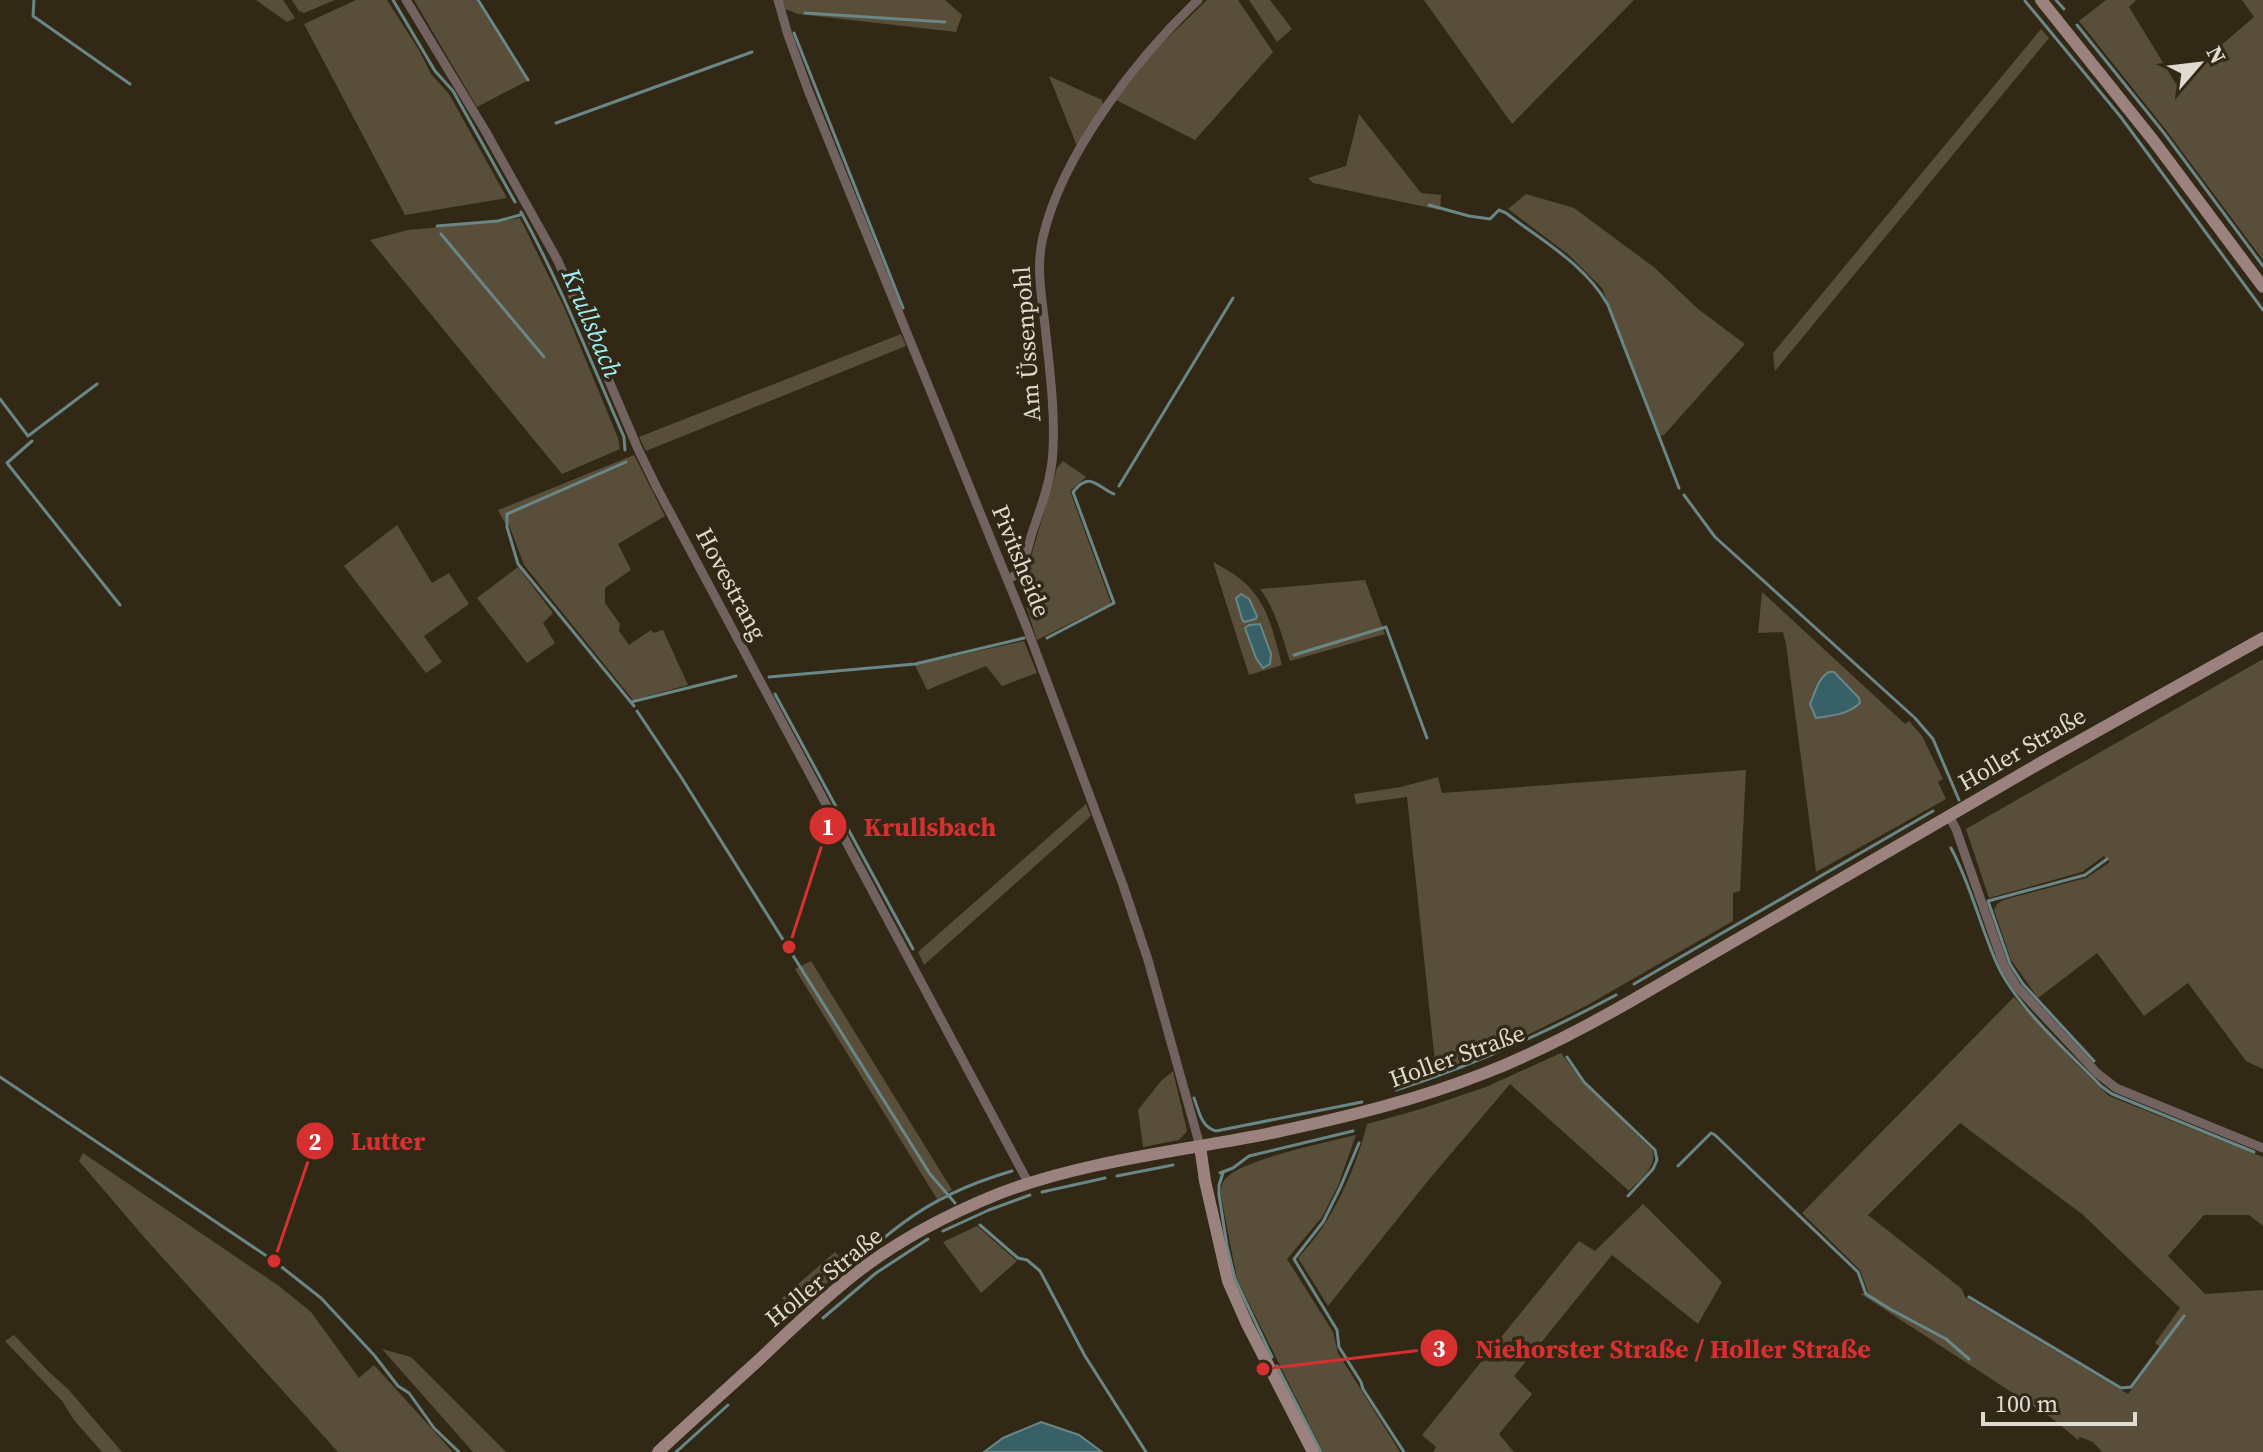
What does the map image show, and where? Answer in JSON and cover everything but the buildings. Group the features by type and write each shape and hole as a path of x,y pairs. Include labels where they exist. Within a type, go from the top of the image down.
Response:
{"street":[{"name":"Hovestrang","path":"406,0 486,132 558,261 657,488 1029,1184"},
{"name":"Pivitsheide","path":"778,0 808,90 1008,579 1118,872 1143,945 1200,1146"},
{"name":"Am Üssenpohl","path":"1008,579 1019,572 1042,503 1053,451 1041,279 1042,242 1054,200 1111,101 1153,46 1198,0"},
{"path":"2041,0 2153,140 2263,287"},
{"name":"Holler Straße","path":"658,1452 823,1301 870,1263 930,1226 998,1195 1065,1173 1372,1110 1483,1074 1530,1054 1622,1006 2042,762 2263,638"},
{"path":"1949,816 2004,966 2017,987 2097,1073 2116,1088 2263,1148"},
{"path":"1200,1146 1228,1281 1313,1452"}],"shaded area":[{"path":"256,0 283,0 295,18 287,22"},
{"path":"292,0 335,0 304,13"},
{"path":"356,0 387,0 431,74 449,94 507,198 405,215 304,24"},
{"path":"414,0 476,0 527,81 477,107"},
{"path":"782,0 945,0 962,15 956,32 798,14 785,9"},
{"path":"1207,0 1238,0 1273,52 1195,140 1116,100 1156,49"},
{"path":"1249,0 1270,0 1292,29 1277,42"},
{"path":"1424,0 1634,0 1512,124"},
{"path":"2106,0 2136,0 2129,7 2176,84 2254,17 2242,0 2263,0 2263,260 2166,130 2079,21"},
{"path":"2041,29 2049,38 1775,371 1773,353"},
{"path":"1049,76 1102,100 1103,107 1077,146"},
{"path":"1359,114 1421,193 1441,195 1440,210 1313,183 1308,178 1346,166"},
{"path":"1526,194 1574,208 1655,268 1698,309 1745,344 1664,435 1660,436 1602,288 1569,255 1508,209"},
{"path":"520,218 564,307 620,449 562,474 370,240 408,230"},
{"path":"901,334 906,346 646,451 639,437"},
{"path":"634,455 665,516 618,544 631,570 605,588 605,603 620,624 619,631 629,645 651,630 654,633 663,630 688,685 633,700 524,565 508,522 505,523 498,510"},
{"path":"1063,461 1086,477 1070,491 1111,603 1037,640 1027,609 1025,577 1057,468"},
{"path":"397,525 432,583 449,573 469,604 424,636 442,662 426,673 344,566"},
{"path":"1213,562 1237,576 1257,597 1268,618 1282,665 1249,675"},
{"path":"518,567 553,613 543,623 555,643 527,663 477,598"},
{"path":"1365,580 1385,634 1290,661 1274,614 1260,589"},
{"path":"1762,592 1905,724 1909,721 1922,736 1943,779 1938,782 1946,799 1816,872 1786,644 1783,632 1758,633"},
{"path":"1024,641 1037,673 1002,686 986,666 927,690 915,665"},
{"path":"2263,659 2263,1069 2246,1061 2188,983 2144,1016 2097,953 2038,998 2011,960 1994,910 1997,904 2086,878 2110,862 2104,856 2082,872 1989,898 1966,829"},
{"path":"1746,770 1740,891 1733,893 1733,921 1586,1006 1501,1048 1436,1072 1407,797 1356,804 1354,794 1401,787 1438,777 1442,793"},
{"path":"1086,804 1091,816 924,965 918,952"},
{"path":"811,961 952,1190 937,1199 795,969"},
{"path":"2014,997 2109,1096 2263,1157 2263,1226 2249,1215 2204,1215 2168,1256 2205,1294 2263,1290 2263,1452 2102,1452 2093,1442 2080,1437 2078,1440 2053,1419 1861,1294 1868,1292 1860,1270 1802,1213","holes":["1960,1123 2082,1214 2180,1308 2155,1343 2162,1348 2128,1394 1965,1297 1962,1289 1868,1215"]},
{"path":"1561,1053 1583,1082 1653,1151 1652,1163 1643,1178 1629,1191 1510,1084 1328,1306 1298,1258 1341,1196 1367,1124 1486,1087"},
{"path":"1173,1071 1187,1131 1179,1140 1143,1147 1138,1110"},
{"path":"1356,1135 1338,1186 1322,1217 1287,1259 1333,1332 1338,1353 1400,1452 1323,1452 1237,1279 1221,1196 1226,1178 1250,1164"},
{"path":"83,1153 279,1286 311,1312 359,1378 374,1365 453,1452 338,1452 79,1161"},
{"path":"1643,1204 1722,1282 1698,1324 1612,1255 1514,1376 1532,1394 1499,1434 1514,1452 1433,1452 1436,1447 1422,1435 1579,1241 1595,1251"},
{"path":"977,1226 1017,1261 981,1293 943,1242"},
{"path":"835,1252 847,1265 794,1313 782,1298"},
{"path":"14,1335 68,1389 122,1452 102,1452 62,1401 5,1341"},
{"path":"382,1349 411,1357 506,1452 473,1452"}],"water":[{"path":"1241,594 1249,599 1256,619 1244,622 1242,619 1236,598"},
{"path":"1260,624 1271,654 1270,664 1263,668 1245,628"},
{"path":"1829,672 1834,672 1859,698 1860,703 1845,712 1816,718 1810,704 1819,682"},
{"path":"1041,1422 1079,1435 1102,1452 984,1452 1003,1438"}],"waterway":[{"path":"34,0 33,16 130,84"},
{"name":"Krullsbach","path":"393,0 435,71 453,91 515,202"},
{"path":"478,0 528,80"},
{"path":"2056,0 2064,9"},
{"path":"2025,1 2120,116 2263,310"},
{"path":"805,13 945,22"},
{"path":"2077,25 2164,133 2263,266"},
{"path":"794,33 903,308"},
{"path":"556,123 752,52"},
{"path":"1429,205 1490,219 1499,210 1506,213 1562,254 1587,277 1608,305 1679,488"},
{"name":"Krullsbach","path":"521,212 575,324 624,437 625,450"},
{"path":"437,226 498,221 520,215"},
{"path":"441,234 544,357"},
{"path":"1119,486 1233,298"},
{"path":"0,399 28,436 97,384"},
{"path":"32,441 7,463 120,605"},
{"name":"Krullsbach","path":"626,462 507,514 507,527 518,564 634,706"},
{"path":"1047,638 1114,603 1073,492 1089,481 1114,494"},
{"path":"1684,495 1715,537 1915,718 1933,739 1959,800"},
{"path":"1294,655 1386,627 1427,738"},
{"path":"769,677 915,664 1024,638"},
{"path":"631,702 736,676"},
{"path":"775,694 913,949"},
{"name":"Krullsbach","path":"637,711 930,1174 955,1203"},
{"path":"1634,984 1933,811"},
{"path":"1951,848 2005,980 2029,1012 2074,1059 2112,1094 2254,1152"},
{"path":"2094,1061 2023,984 2010,964 1988,901 2085,875 2107,859"},
{"path":"1396,1090 1508,1048 1616,995"},
{"path":"1567,1057 1584,1082 1655,1150 1657,1160 1653,1169 1628,1196"},
{"path":"0,1077 274,1261 321,1298 398,1386 409,1393 434,1428 459,1452"},
{"path":"1194,1098 1204,1122 1216,1131 1362,1102"},
{"path":"1220,1173 1249,1156 1353,1131"},
{"path":"1678,1166 1711,1133 1715,1135 1858,1272 1866,1294 1946,1339 1969,1359"},
{"path":"1359,1143 1323,1222 1294,1259 1337,1330 1339,1347 1404,1452"},
{"path":"1117,1176 1173,1165"},
{"path":"858,1259 928,1206 969,1186 1012,1171"},
{"path":"1223,1173 1219,1195 1235,1279 1272,1357"},
{"path":"1042,1192 1105,1178"},
{"path":"943,1231 1030,1195"},
{"name":"Krullsbach","path":"980,1225 1018,1258 1027,1260 1040,1271 1085,1356 1146,1452"},
{"path":"823,1318 876,1273 928,1239"},
{"path":"1969,1297 2121,1388 2131,1387 2184,1316"},
{"path":"1277,1366 1321,1452"},
{"path":"676,1452 728,1405"}],"place":[{"name":"Krullsbach","path":"789,947"},
{"name":"Lutter","path":"274,1261"},
{"name":"Niehorster Straße / Holler Straße","path":"1263,1369"}]}
